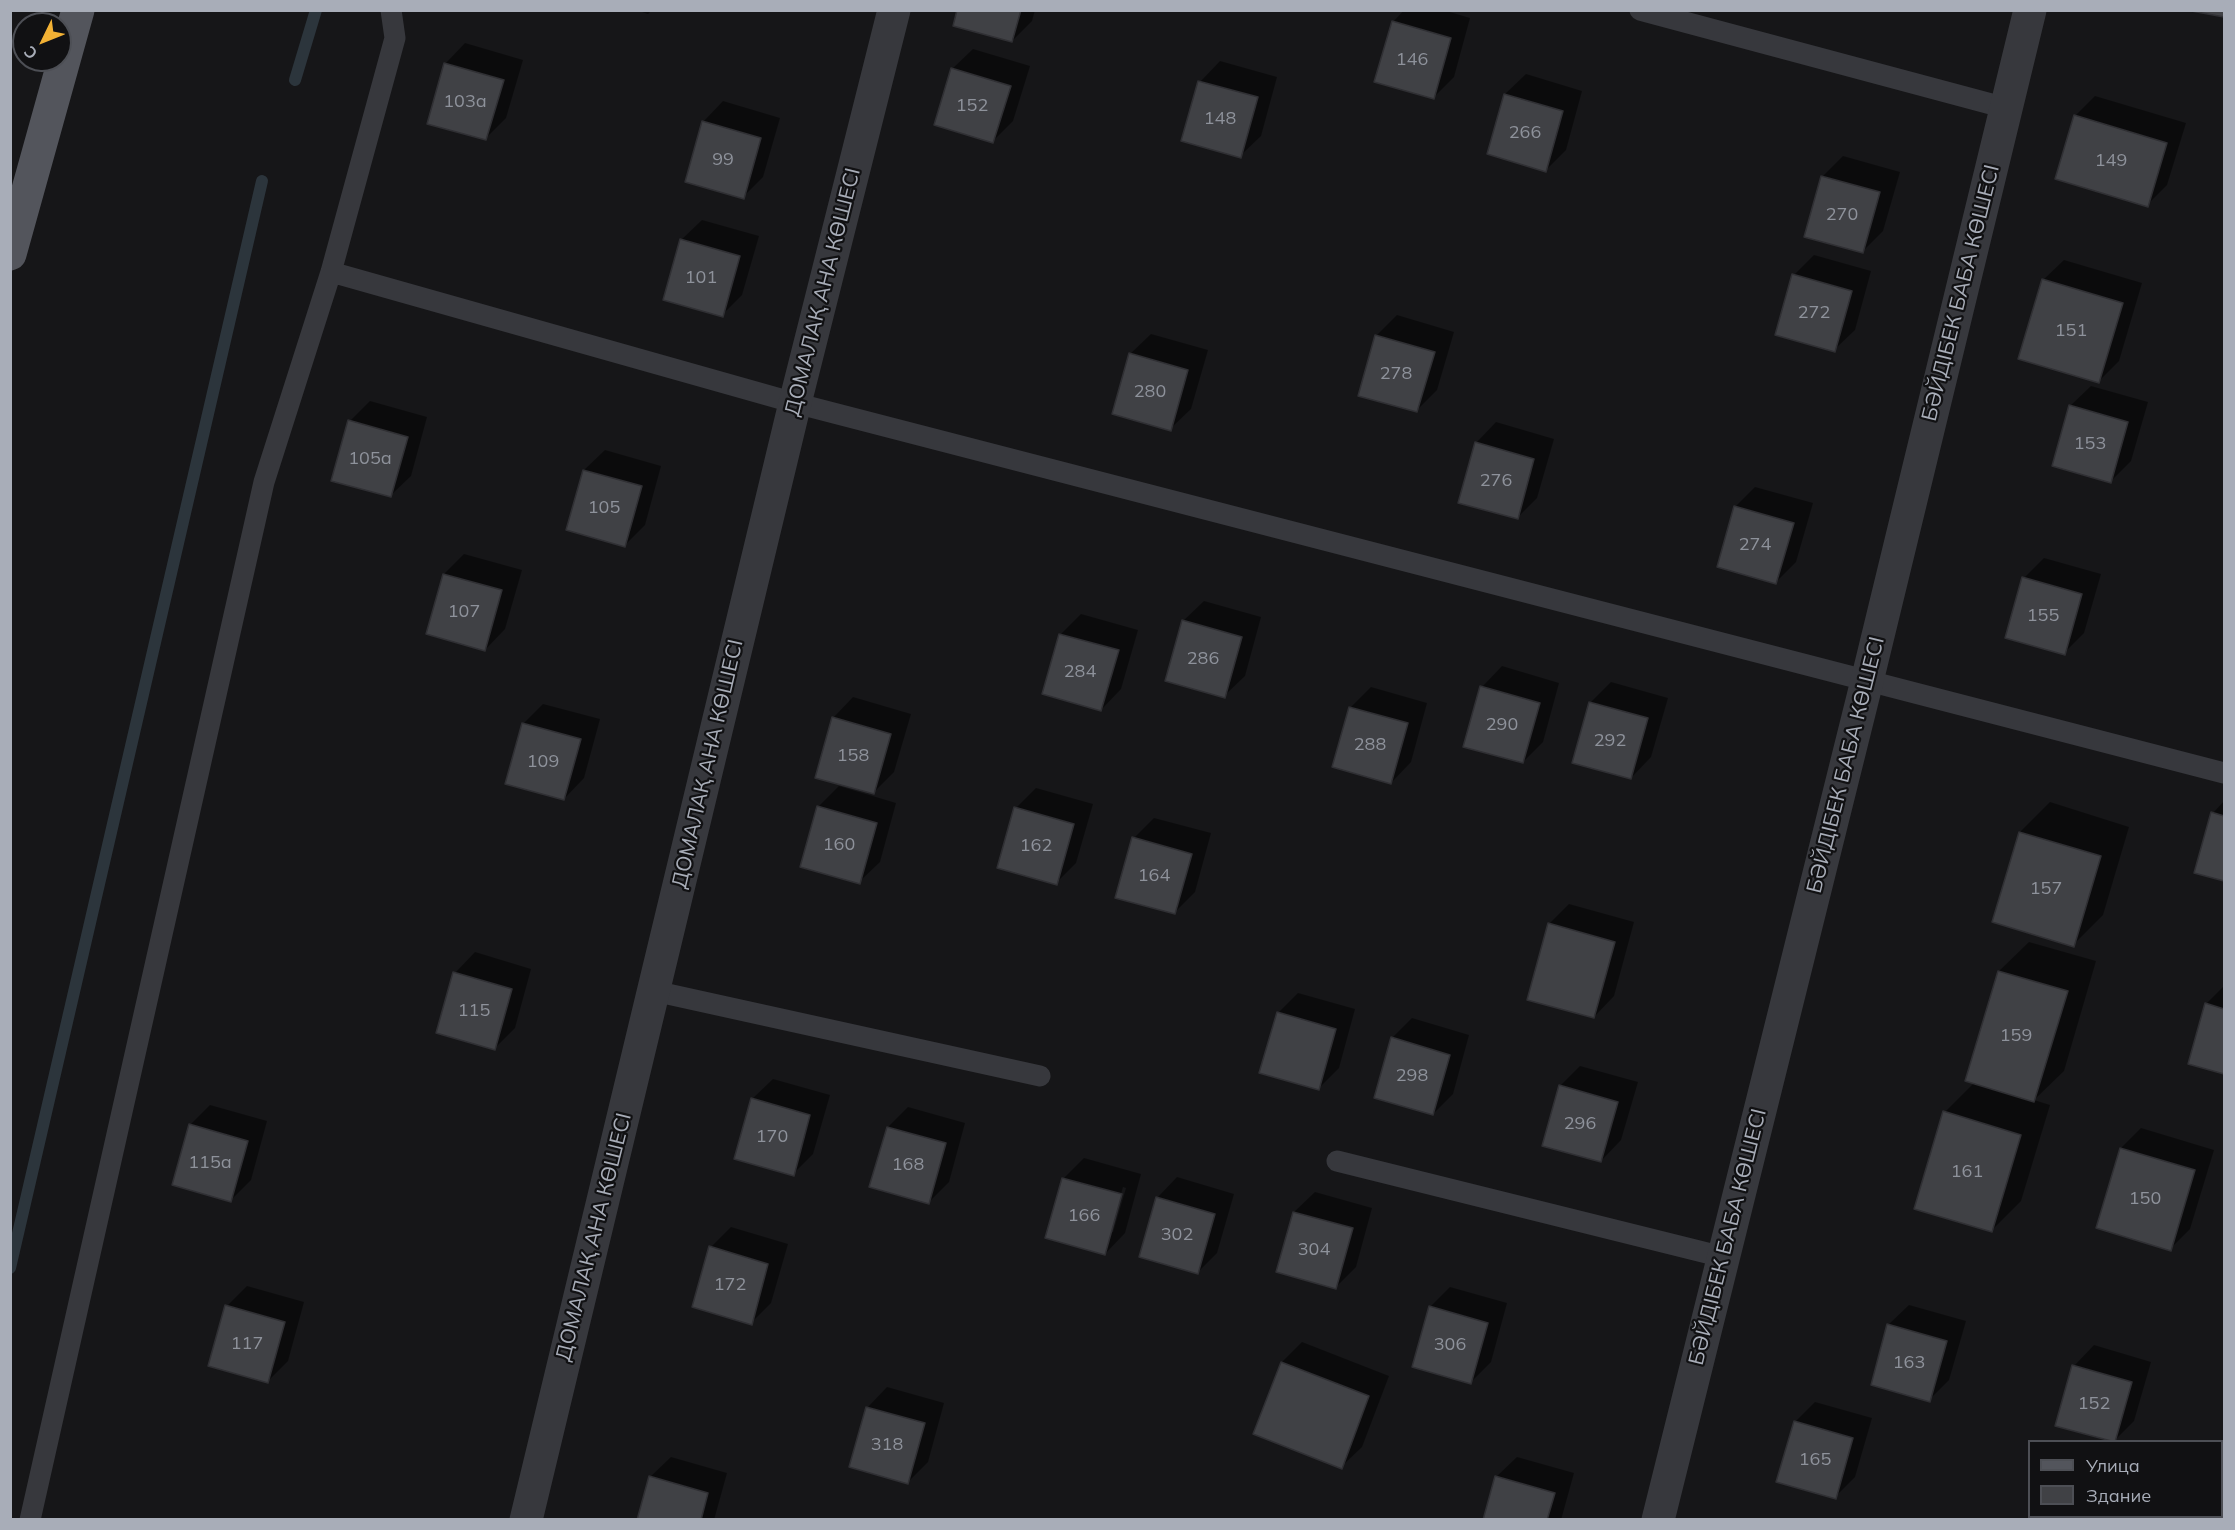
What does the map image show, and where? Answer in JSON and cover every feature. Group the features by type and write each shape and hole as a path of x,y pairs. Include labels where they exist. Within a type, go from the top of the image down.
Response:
{"main road":[{"path":"10,254 78,10"}],"street":[{"name":"ДОМАЛАҚ АНА КӨШЕСІ","path":"526,1520 795,403 894,10"},
{"name":"БӘЙДІБЕК БАБА КӨШЕСІ","path":"1658,1520 1867,681 2030,10"}],"lane":[{"path":"30,1520 264,482 331,272 395,39 391,10"},
{"path":"1640,10 2006,108"},
{"path":"331,272 795,403 2224,773"},
{"path":"654,991 1040,1076"},
{"path":"1337,1161 1723,1257"}],"building":[{"path":"957,10 1021,10 1012,42 953,26"},
{"path":"2186,10 2224,10 2224,17"},
{"path":"1392,21 1451,38 1434,99 1374,82"},
{"path":"444,63 504,80 486,140 427,124"},
{"path":"951,68 1011,86 993,143 934,125"},
{"path":"1198,81 1258,97 1241,158 1181,141"},
{"path":"1504,94 1563,111 1546,172 1487,154"},
{"path":"2074,115 2167,143 2148,207 2055,179"},
{"path":"702,121 761,138 744,199 685,182"},
{"path":"1821,176 1880,192 1863,253 1804,237"},
{"path":"680,239 740,256 723,317 663,300"},
{"path":"1792,274 1852,291 1835,352 1775,335"},
{"path":"2042,279 2123,303 2099,383 2018,359"},
{"path":"1375,335 1435,352 1417,412 1358,396"},
{"path":"1129,353 1188,370 1171,431 1112,414"},
{"path":"2069,405 2128,422 2111,483 2052,466"},
{"path":"348,420 408,437 391,497 331,481"},
{"path":"1475,442 1534,459 1518,519 1458,503"},
{"path":"583,470 642,486 625,547 566,530"},
{"path":"1734,506 1794,523 1776,584 1717,567"},
{"path":"443,574 502,590 485,651 426,634"},
{"path":"2022,577 2082,594 2065,655 2005,638"},
{"path":"1182,620 1242,637 1225,698 1165,681"},
{"path":"1059,634 1119,650 1101,711 1042,694"},
{"path":"1480,686 1540,703 1523,763 1463,747"},
{"path":"1589,702 1648,718 1631,779 1572,763"},
{"path":"1349,707 1408,723 1391,784 1332,767"},
{"path":"832,717 891,734 874,794 815,778"},
{"path":"522,723 581,739 564,800 505,784"},
{"path":"817,806 877,823 860,884 800,867"},
{"path":"1014,807 1074,824 1057,885 997,868"},
{"path":"2211,812 2224,816 2224,881 2194,873"},
{"path":"2019,832 2101,856 2074,947 1992,922"},
{"path":"1132,837 1192,854 1175,914 1115,898"},
{"path":"1548,923 1615,942 1594,1018 1527,1000"},
{"path":"1998,971 2068,991 2034,1102 1965,1081"},
{"path":"453,972 512,989 495,1050 436,1033"},
{"path":"2205,1003 2224,1009 2224,1074 2188,1064"},
{"path":"1277,1012 1336,1029 1319,1090 1259,1073"},
{"path":"1391,1037 1450,1055 1433,1115 1374,1098"},
{"path":"1559,1085 1618,1102 1601,1162 1542,1146"},
{"path":"751,1098 810,1115 794,1176 734,1159"},
{"path":"1943,1111 2021,1135 1992,1232 1914,1209"},
{"path":"189,1124 248,1141 231,1202 172,1185"},
{"path":"887,1127 946,1143 929,1204 869,1187"},
{"path":"2120,1148 2195,1170 2171,1251 2096,1228"},
{"path":"1062,1178 1122,1194 1105,1255 1045,1238"},
{"path":"1156,1197 1215,1214 1198,1274 1139,1257"},
{"path":"1293,1212 1353,1228 1336,1289 1276,1272"},
{"path":"709,1246 768,1264 752,1325 692,1307"},
{"path":"225,1305 285,1322 268,1383 208,1366"},
{"path":"1429,1306 1488,1323 1471,1384 1412,1367"},
{"path":"1887,1324 1947,1341 1930,1402 1871,1385"},
{"path":"1281,1362 1369,1396 1342,1469 1253,1434"},
{"path":"2072,1365 2132,1382 2116,1440 2108,1440 2055,1426"},
{"path":"866,1407 925,1423 908,1484 849,1467"},
{"path":"1794,1421 1853,1438 1836,1499 1776,1482"},
{"path":"649,1476 708,1493 701,1520 637,1520"},
{"path":"1495,1476 1555,1493 1547,1520 1483,1520"},
{"path":"2076,1518 2124,1518 2129,1520 2075,1520"}],"waterway":[{"path":"295,80 316,10"},
{"path":"10,1268 262,181"}]}
